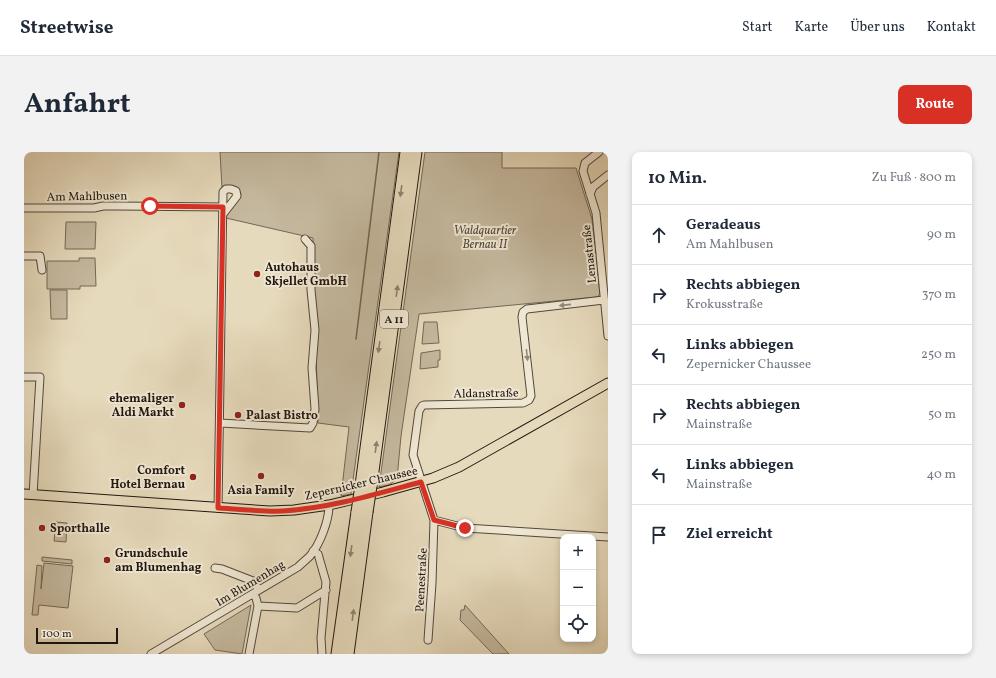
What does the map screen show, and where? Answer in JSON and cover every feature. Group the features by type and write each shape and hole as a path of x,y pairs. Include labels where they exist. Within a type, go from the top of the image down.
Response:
{"highway":[{"name":"A 11","path":"366,486 406,152"},
{"name":"A 11","path":"337,654 362,512 416,152"},
{"name":"A 11","path":"348,654 362,512"}],"main road":[{"name":"Zepernicker Chaussee","path":"28,494 270,511 294,510 328,505 421,482 459,467 608,383"}],"street":[{"name":"Lenastraße","path":"599,152 585,163 583,168 584,176 596,213 608,336"},
{"path":"590,194 593,187 608,175"},
{"name":"Am Mahlbusen","path":"24,208 34,212 94,208 103,206 150,206 223,211 220,423"},
{"path":"218,508 220,423 310,428 313,423 315,409 312,368 315,330 311,284 310,246 306,239"},
{"path":"24,256 40,256 42,270"},
{"name":"Aldanstraße","path":"421,482 413,453 419,411 422,406 526,402 531,396 522,317 523,312 527,309 604,300"},
{"path":"24,377 40,377 28,494"},
{"path":"421,482 434,520 465,528 608,537"},
{"name":"Im Blumenhag","path":"151,654 298,567 313,552 328,521 328,505"},
{"name":"Peenestraße","path":"428,640 432,589 434,520"},
{"path":"313,552 318,554 323,567 326,582 321,638 322,654"},
{"path":"215,568 222,569 253,581 258,606 249,654"},
{"name":"Im Blumenhag","path":"258,606 297,608 326,590"}],"green space":[{"path":"220,152 399,152 351,494 341,496 349,427 318,423 313,238 226,218 228,212 238,201 241,194 237,188 222,188"},
{"name":"Waldquartier Bernau II","path":"425,152 502,152 502,168 576,168 592,219 600,294 597,297 419,314 401,436 397,479 389,485 379,487"},
{"path":"66,222 96,222 95,249 65,249"},
{"path":"79,258 95,258 96,286 80,286 80,289 47,289 47,261 79,261"},
{"path":"50,290 67,290 67,319 51,319"},
{"path":"424,322 437,322 439,343 422,344"},
{"path":"440,350 438,367 420,369 421,353"},
{"path":"56,522 67,523 66,542 54,541"},
{"path":"42,557 72,560 72,564 42,561"},
{"path":"44,563 73,566 68,608 39,605 38,615 32,615 37,565 42,566 41,589"},
{"path":"251,605 242,654 215,650 204,634"},
{"path":"465,605 509,654 493,654 460,620 461,610 464,610"}],"waterway":[{"path":"356,339 379,152"}],"place":[{"name":"Autohaus Skjellet GmbH","path":"257,274"},
{"name":"ehemaliger Aldi Markt","path":"182,405"},
{"name":"Palast Bistro","path":"238,415"},
{"name":"Asia Family","path":"261,476"},
{"name":"Comfort Hotel Bernau","path":"193,477"},
{"name":"Sporthalle","path":"42,528"},
{"name":"Grundschule am Blumenhag","path":"107,560"}],"route":[{"path":"150,206 223,207 218,508 270,511 294,510 328,505 421,482 434,520 465,528"}]}
